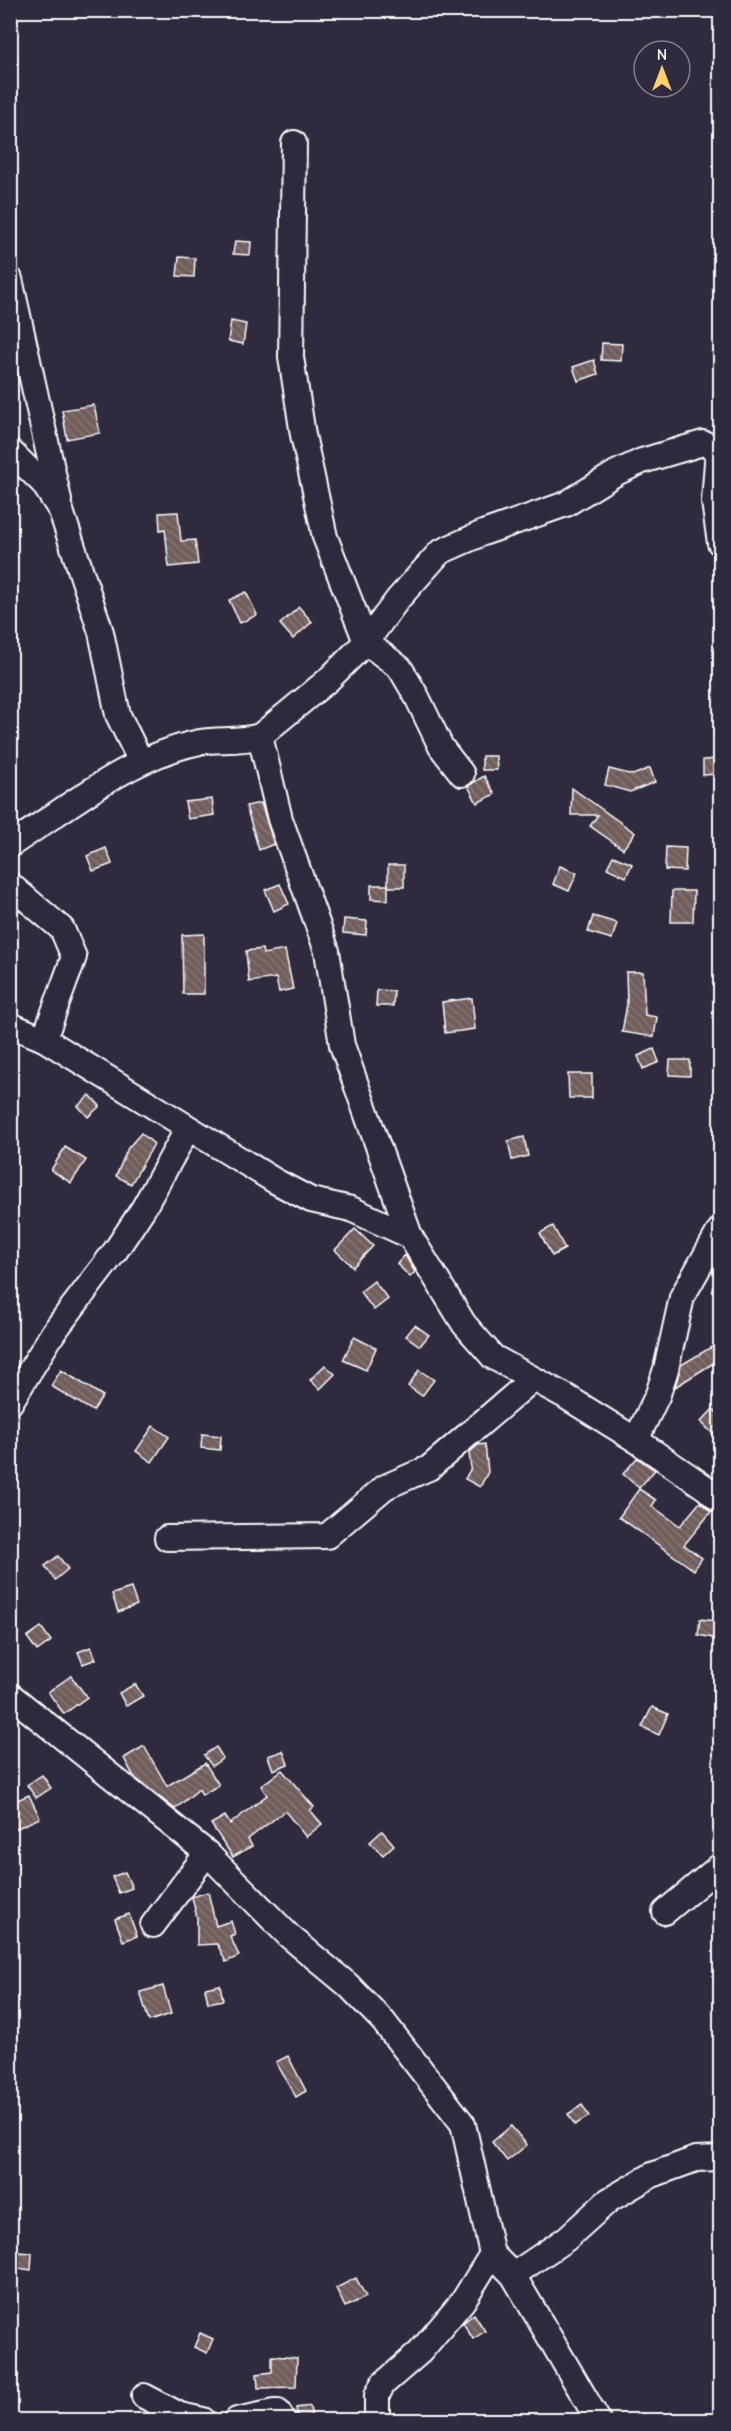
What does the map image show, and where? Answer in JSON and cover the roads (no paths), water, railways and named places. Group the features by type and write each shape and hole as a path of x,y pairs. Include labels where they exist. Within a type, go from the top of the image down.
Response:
{"street":[{"path":"294,143 291,357 303,435 325,537 366,642 400,668 441,747 462,774"},
{"path":"10,279 61,511 101,632 118,716 141,762"},
{"path":"10,845 141,762 200,742 248,740 260,736 328,680 366,642 398,599 440,552 483,533 566,504 642,460 704,443 719,449 714,501 720,543"},
{"path":"10,451 43,483 61,511"},
{"path":"260,736 280,819 327,951 342,1046 410,1236 464,1324 493,1357 533,1378 636,1440 706,1488 720,1501"},
{"path":"10,885 62,929 74,957 44,1039"},
{"path":"10,1025 44,1039 275,1182 311,1200 351,1209 410,1236"},
{"path":"10,1403 53,1333 116,1250 143,1209 188,1128"},
{"path":"636,1440 666,1369 682,1297 720,1230"},
{"path":"167,1538 327,1536 385,1487 429,1468 533,1378"},
{"path":"10,1695 207,1853 288,1936 348,1985 383,2021 463,2124 492,2254 513,2275 598,2421"},
{"path":"153,1925 207,1853"},
{"path":"665,1912 720,1866"},
{"path":"513,2275 566,2239 609,2200 652,2175 696,2159 720,2158"},
{"path":"377,2421 377,2395 383,2384 420,2352 463,2301 492,2254"},
{"path":"144,2396 180,2415 203,2421"},
{"path":"237,2421 278,2412 283,2421"}]}
